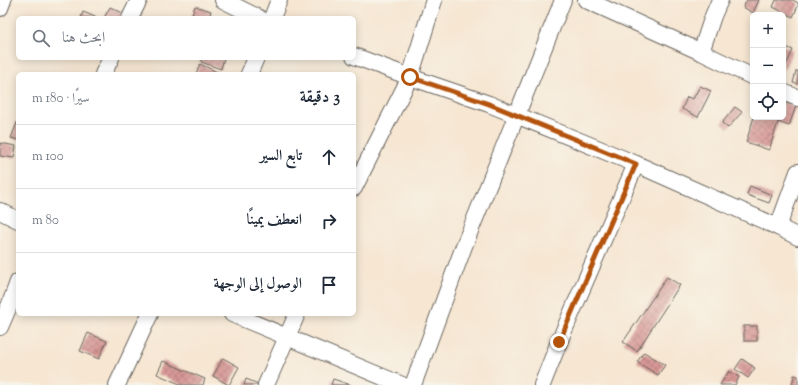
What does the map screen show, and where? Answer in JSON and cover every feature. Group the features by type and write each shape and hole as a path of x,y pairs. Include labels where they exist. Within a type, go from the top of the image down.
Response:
{"street":[{"path":"0,8 3,0"},
{"path":"131,16 139,0"},
{"path":"223,0 255,16"},
{"path":"273,16 279,0"},
{"path":"356,184 410,77 434,0"},
{"path":"413,385 464,246 563,0"},
{"path":"586,0 701,52 750,76"},
{"path":"701,52 720,0"},
{"path":"356,57 517,115 636,164 798,237"},
{"path":"104,72 110,60"},
{"path":"250,72 255,60"},
{"path":"786,93 798,98"},
{"path":"542,385 636,164"},
{"path":"778,227 798,172"},
{"path":"0,211 16,219"},
{"path":"0,327 16,288"},
{"path":"117,385 149,316"},
{"path":"237,316 402,385"},
{"path":"266,385 295,316"}],"building":[{"path":"747,0 759,0 753,12 743,7"},
{"path":"776,0 793,0 798,3 793,17 786,14 786,12 773,7"},
{"path":"195,6 211,11 210,16 192,16"},
{"path":"110,7 129,16 105,16"},
{"path":"83,12 93,16 82,16"},
{"path":"786,47 793,50 786,65"},
{"path":"202,60 223,60 221,69 201,62"},
{"path":"200,64 217,72 197,72"},
{"path":"796,71 798,71 798,84 793,83"},
{"path":"700,86 711,91 698,117 682,109 687,97 693,99"},
{"path":"786,103 796,106 789,126 778,122 769,150 746,142 753,120 786,120"},
{"path":"735,107 742,112 728,128 722,123"},
{"path":"16,125 16,139 11,138"},
{"path":"0,143 16,146 14,158 0,156"},
{"path":"750,186 772,195 769,203 747,195"},
{"path":"667,277 680,285 637,351 623,342"},
{"path":"744,326 757,326 757,341 744,341"},
{"path":"88,333 107,341 99,359 80,351"},
{"path":"644,352 665,365 658,375 637,362"},
{"path":"223,358 239,367 229,385 213,376"},
{"path":"742,359 755,368 748,378 735,369"},
{"path":"163,361 205,379 203,385 182,385 157,374"},
{"path":"729,371 739,377 735,385 720,385"},
{"path":"794,375 798,376 798,385 792,385"},
{"path":"246,379 261,385 244,385"},
{"path":"333,379 351,385 331,385"}],"route":[{"path":"410,77 489,104 636,164 559,342"}]}
